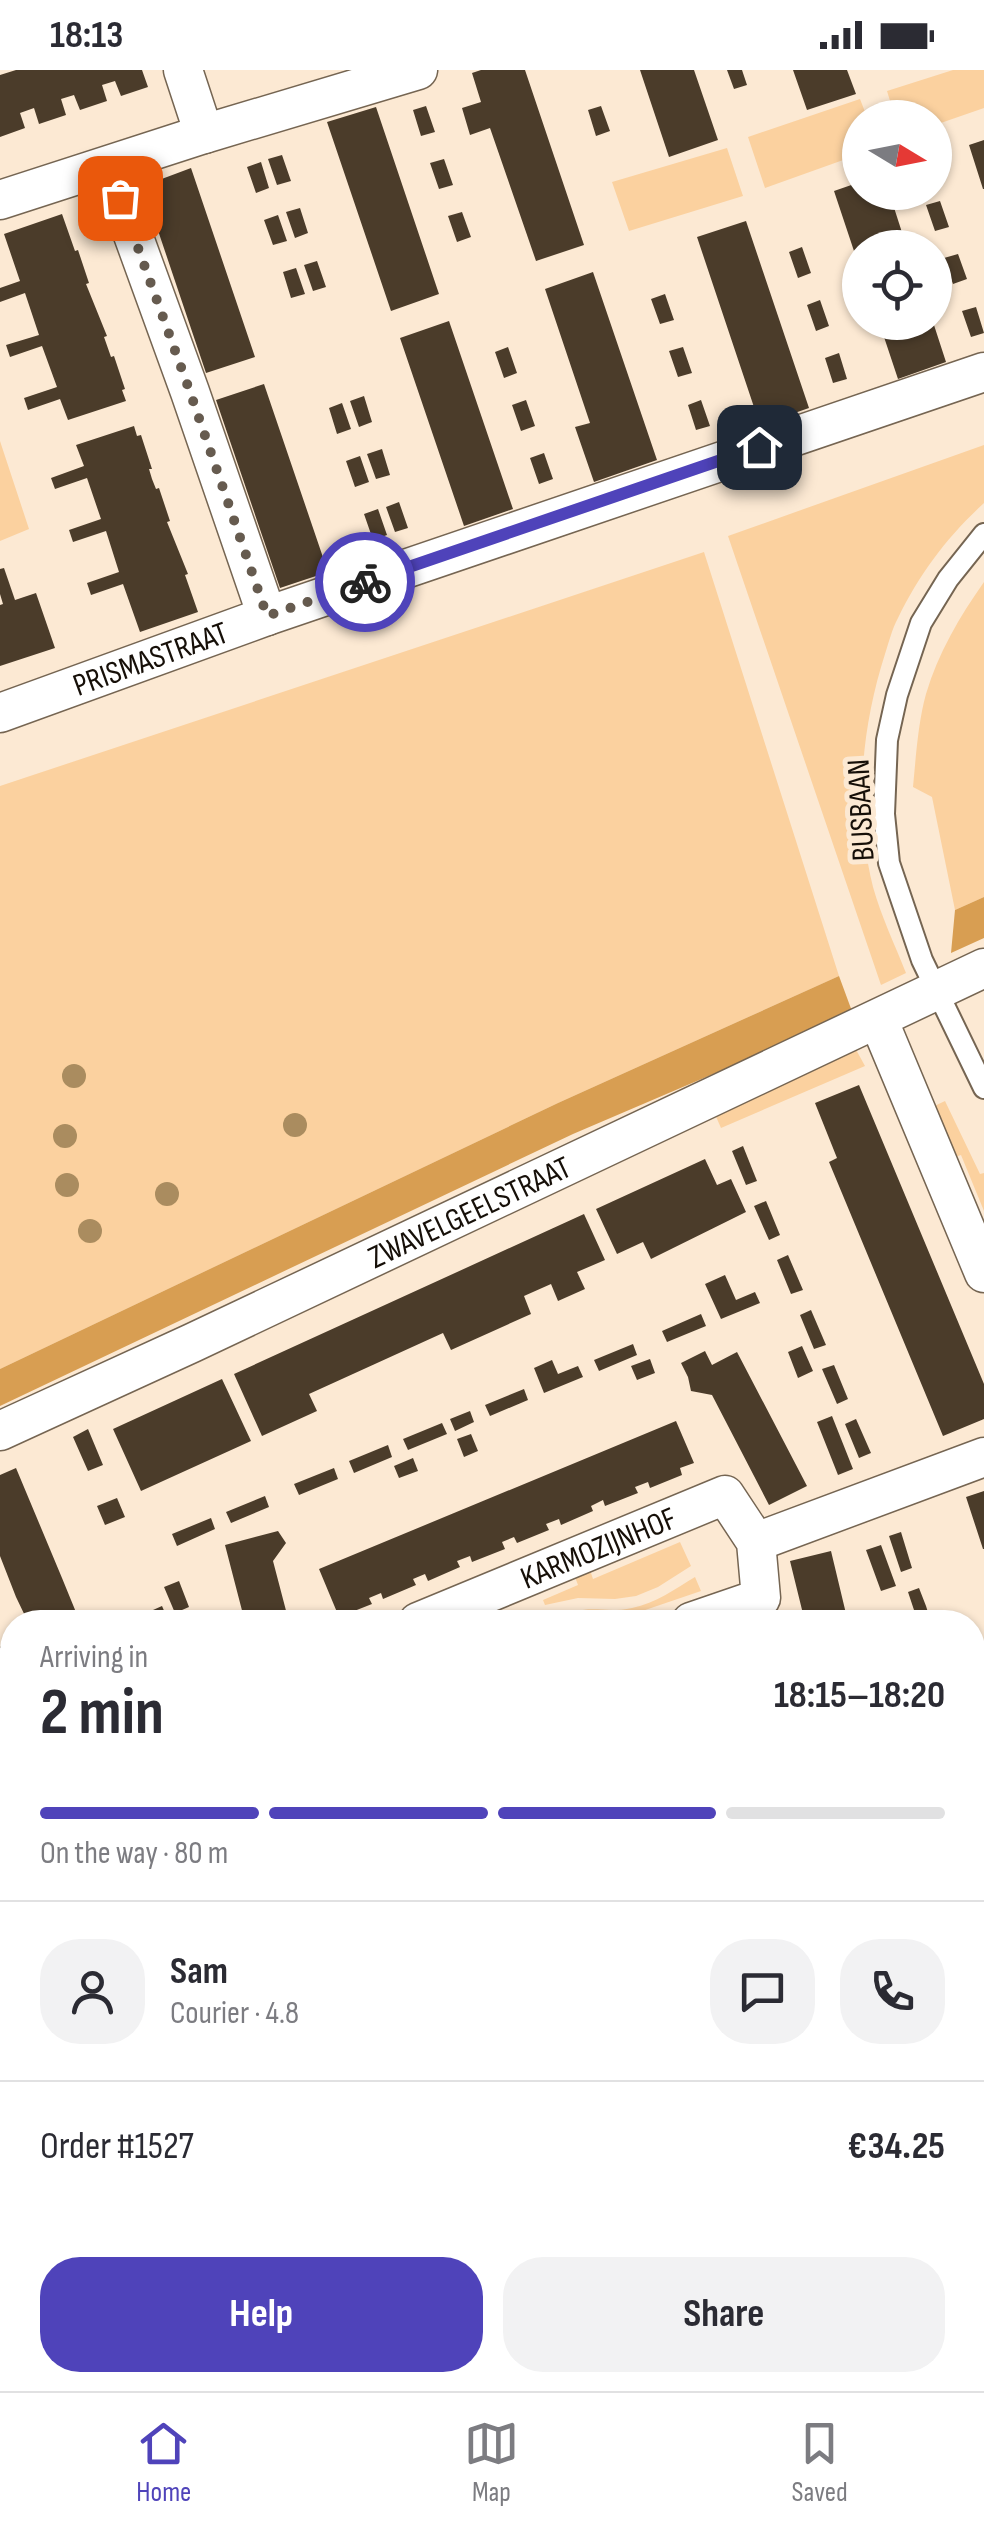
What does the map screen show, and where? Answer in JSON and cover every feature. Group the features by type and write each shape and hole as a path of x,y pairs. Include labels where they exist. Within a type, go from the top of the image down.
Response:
{"street":[{"path":"182,70 204,134"},
{"path":"0,200 418,70"},
{"path":"108,166 267,616"},
{"name":"PRISMASTRAAT","path":"0,713 267,616 984,372"},
{"name":"ZWAVELGEELSTRAAT","path":"0,1431 984,968"},
{"path":"878,1019 984,1273"},
{"path":"756,1542 984,1456"},
{"name":"KARMOZIJNHOF","path":"447,1610 725,1495 756,1542 761,1598 726,1610"}],"lane":[{"name":"BUSBAAN","path":"984,534 948,579 921,623 887,740 884,814 890,864 922,960 984,1088"}],"shaded area":[{"path":"953,70 984,70 984,108 952,119 952,100 890,100 887,91"},
{"path":"842,105 842,160 765,188 748,137"},
{"path":"727,148 743,196 629,231 612,182"},
{"path":"0,441 29,529 0,541"},
{"path":"984,445 984,503 935,556 906,602 891,636 870,711 863,770 863,829 876,898 906,973 881,985 728,536"},
{"path":"704,552 839,976 558,1103 0,1369 0,786"},
{"path":"984,582 984,897 955,910 932,797 913,787 921,716 931,679 950,635"},
{"path":"984,897 984,938 951,953 955,910"},
{"path":"839,976 853,1014 573,1134 0,1406 0,1369 558,1103"},
{"path":"854,1046 865,1066 721,1128 714,1112"},
{"path":"945,1101 980,1174 984,1173 984,1211 961,1155 949,1159 928,1109"},
{"path":"680,1542 691,1566 658,1587 636,1596 578,1598 545,1605 543,1600 578,1585 575,1577 590,1570 593,1579"},
{"path":"695,1577 701,1591 645,1610 621,1610 641,1606"}],"building":[{"path":"16,70 142,70 148,87 121,96 115,81 102,85 107,101 80,110 74,95 61,99 66,115 39,124 34,108 20,113 25,128 0,137 0,75"},
{"path":"525,70 584,245 536,261 490,128 470,135 462,108 481,102 472,73"},
{"path":"640,70 694,70 718,140 669,157"},
{"path":"727,70 742,70 747,85 734,89"},
{"path":"793,70 847,70 856,94 807,110"},
{"path":"426,106 435,132 421,136 413,110"},
{"path":"601,106 610,131 596,136 588,110"},
{"path":"376,107 439,294 391,311 327,122"},
{"path":"984,140 984,189 983,189 969,145"},
{"path":"282,155 291,181 277,185 268,159"},
{"path":"444,159 453,185 439,189 430,163"},
{"path":"261,162 269,188 256,193 247,167"},
{"path":"191,168 255,357 206,373 143,186"},
{"path":"842,188 842,210 895,210 901,230 847,230 834,191"},
{"path":"300,208 308,233 295,238 286,212"},
{"path":"928,210 943,210 949,227 935,230"},
{"path":"462,212 471,237 457,242 448,216"},
{"path":"62,214 75,251 78,250 126,401 68,420 60,399 28,410 24,398 57,387 42,346 10,357 6,345 39,335 25,293 0,302 0,288 20,281 4,234"},
{"path":"278,215 287,241 273,245 264,220"},
{"path":"746,221 809,408 760,425 697,237"},
{"path":"802,247 811,273 798,278 789,252"},
{"path":"958,254 967,279 953,284 952,281 952,256"},
{"path":"317,261 326,287 313,291 304,265"},
{"path":"296,268 305,294 291,298 283,272"},
{"path":"593,272 657,460 594,482 575,427 590,423 545,289"},
{"path":"665,294 674,320 660,324 651,299"},
{"path":"820,300 829,326 816,331 807,305"},
{"path":"976,307 984,333 971,337 962,311"},
{"path":"449,321 513,509 464,526 400,338"},
{"path":"885,340 939,340 946,362 898,379"},
{"path":"508,347 517,373 504,378 495,352"},
{"path":"683,347 692,373 678,377 669,351"},
{"path":"839,353 847,379 833,383 825,358"},
{"path":"264,384 328,572 280,588 216,400"},
{"path":"364,396 372,422 359,427 350,401"},
{"path":"526,400 535,426 521,431 512,405"},
{"path":"701,400 710,426 696,430 688,405"},
{"path":"342,403 351,429 337,434 329,408"},
{"path":"134,426 137,436 141,435 152,479 159,488 198,612 140,632 123,584 91,595 87,583 119,572 106,531 73,542 69,530 101,519 87,478 55,489 51,478 84,466 76,445"},
{"path":"382,449 390,475 376,479 367,454"},
{"path":"544,453 553,479 539,484 530,458"},
{"path":"360,456 369,482 355,487 346,461"},
{"path":"399,502 408,528 395,532 386,507"},
{"path":"378,509 387,535 373,540 364,514"},
{"path":"4,568 15,600 36,593 55,648 0,666 0,569"},
{"path":"859,1085 984,1384 984,1419 943,1436 829,1162 837,1158 815,1103"},
{"path":"743,1146 757,1181 746,1185 732,1151"},
{"path":"705,1159 717,1185 731,1179 746,1212 651,1259 643,1242 617,1254 596,1209"},
{"path":"766,1201 780,1235 769,1240 754,1206"},
{"path":"584,1214 605,1260 577,1272 585,1289 558,1301 551,1284 524,1296 531,1314 451,1350 443,1333 309,1394 317,1411 262,1436 234,1374"},
{"path":"788,1255 803,1290 791,1294 777,1260"},
{"path":"725,1275 736,1300 755,1292 760,1303 721,1319 705,1284"},
{"path":"811,1310 826,1345 814,1349 800,1315"},
{"path":"701,1314 706,1326 667,1342 662,1331"},
{"path":"633,1344 637,1355 599,1371 594,1360"},
{"path":"802,1346 813,1371 798,1378 788,1352"},
{"path":"705,1351 712,1365 737,1352 807,1486 769,1505 712,1395 691,1391 681,1363"},
{"path":"650,1359 655,1373 637,1380 631,1366"},
{"path":"552,1360 558,1374 578,1366 583,1377 544,1393 534,1368"},
{"path":"834,1365 848,1399 837,1404 822,1369"},
{"path":"222,1379 251,1441 141,1491 113,1429"},
{"path":"524,1389 528,1400 490,1416 485,1405"},
{"path":"470,1411 474,1422 455,1431 450,1419"},
{"path":"832,1416 853,1469 838,1475 817,1422"},
{"path":"856,1419 871,1453 859,1458 845,1424"},
{"path":"676,1421 694,1463 680,1468 682,1475 650,1488 648,1482 635,1487 638,1493 605,1506 603,1500 591,1506 593,1511 561,1525 559,1519 546,1524 549,1530 517,1543 514,1537 502,1542 505,1549 472,1562 470,1556 457,1561 460,1567 428,1581 425,1574 413,1579 416,1585 383,1599 381,1593 369,1598 372,1604 357,1610 336,1610 319,1569"},
{"path":"442,1423 447,1434 408,1450 403,1439"},
{"path":"88,1429 103,1465 88,1471 73,1437"},
{"path":"471,1434 478,1451 464,1457 457,1439"},
{"path":"388,1445 392,1457 354,1473 349,1461"},
{"path":"413,1458 418,1471 399,1478 394,1466"},
{"path":"16,1468 75,1610 22,1610 0,1556 0,1475"},
{"path":"334,1468 338,1479 299,1495 294,1484"},
{"path":"984,1491 984,1549 983,1549 966,1497"},
{"path":"265,1496 269,1507 231,1523 226,1512"},
{"path":"117,1498 125,1517 105,1525 97,1506"},
{"path":"211,1518 215,1529 177,1546 172,1534"},
{"path":"278,1531 286,1543 273,1561 286,1610 242,1610 225,1545"},
{"path":"901,1532 912,1568 901,1572 889,1536"},
{"path":"881,1545 896,1586 881,1591 866,1550"},
{"path":"831,1551 845,1610 802,1610 790,1561"},
{"path":"179,1581 189,1607 174,1610 164,1587"},
{"path":"919,1588 927,1610 914,1610 908,1592"}],"way so far":[{"path":"120,198 267,616 365,582"}],"route":[{"path":"365,582 759,447"}]}
